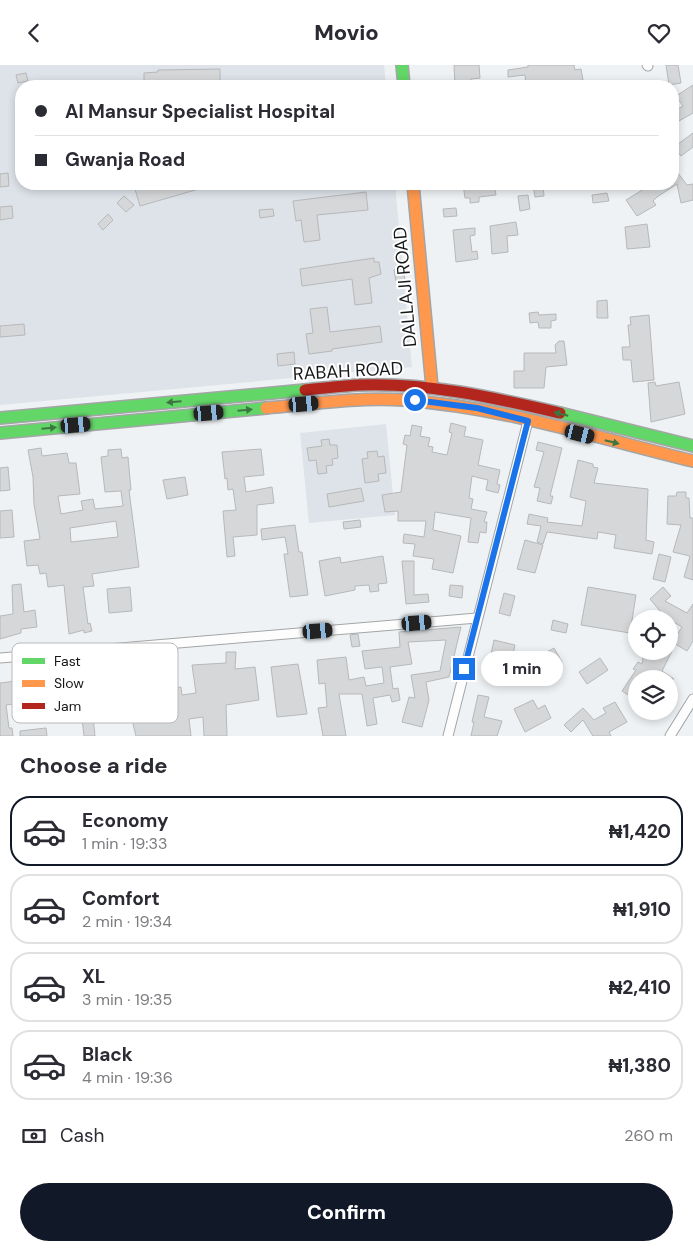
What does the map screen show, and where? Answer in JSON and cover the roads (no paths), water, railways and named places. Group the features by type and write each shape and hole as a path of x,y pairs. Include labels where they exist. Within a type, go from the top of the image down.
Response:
{"main road":[{"path":"402,65 403,80"},
{"name":"DALLAJI ROAD","path":"414,190 432,387"},
{"name":"RABAH ROAD","path":"0,418 359,385 395,384 475,393 693,446"},
{"name":"RABAH ROAD","path":"0,433 361,399 433,401 477,408 693,461"}],"street":[{"path":"448,736 528,421"},
{"path":"178,643 477,618"},
{"path":"670,736 693,699"}]}
